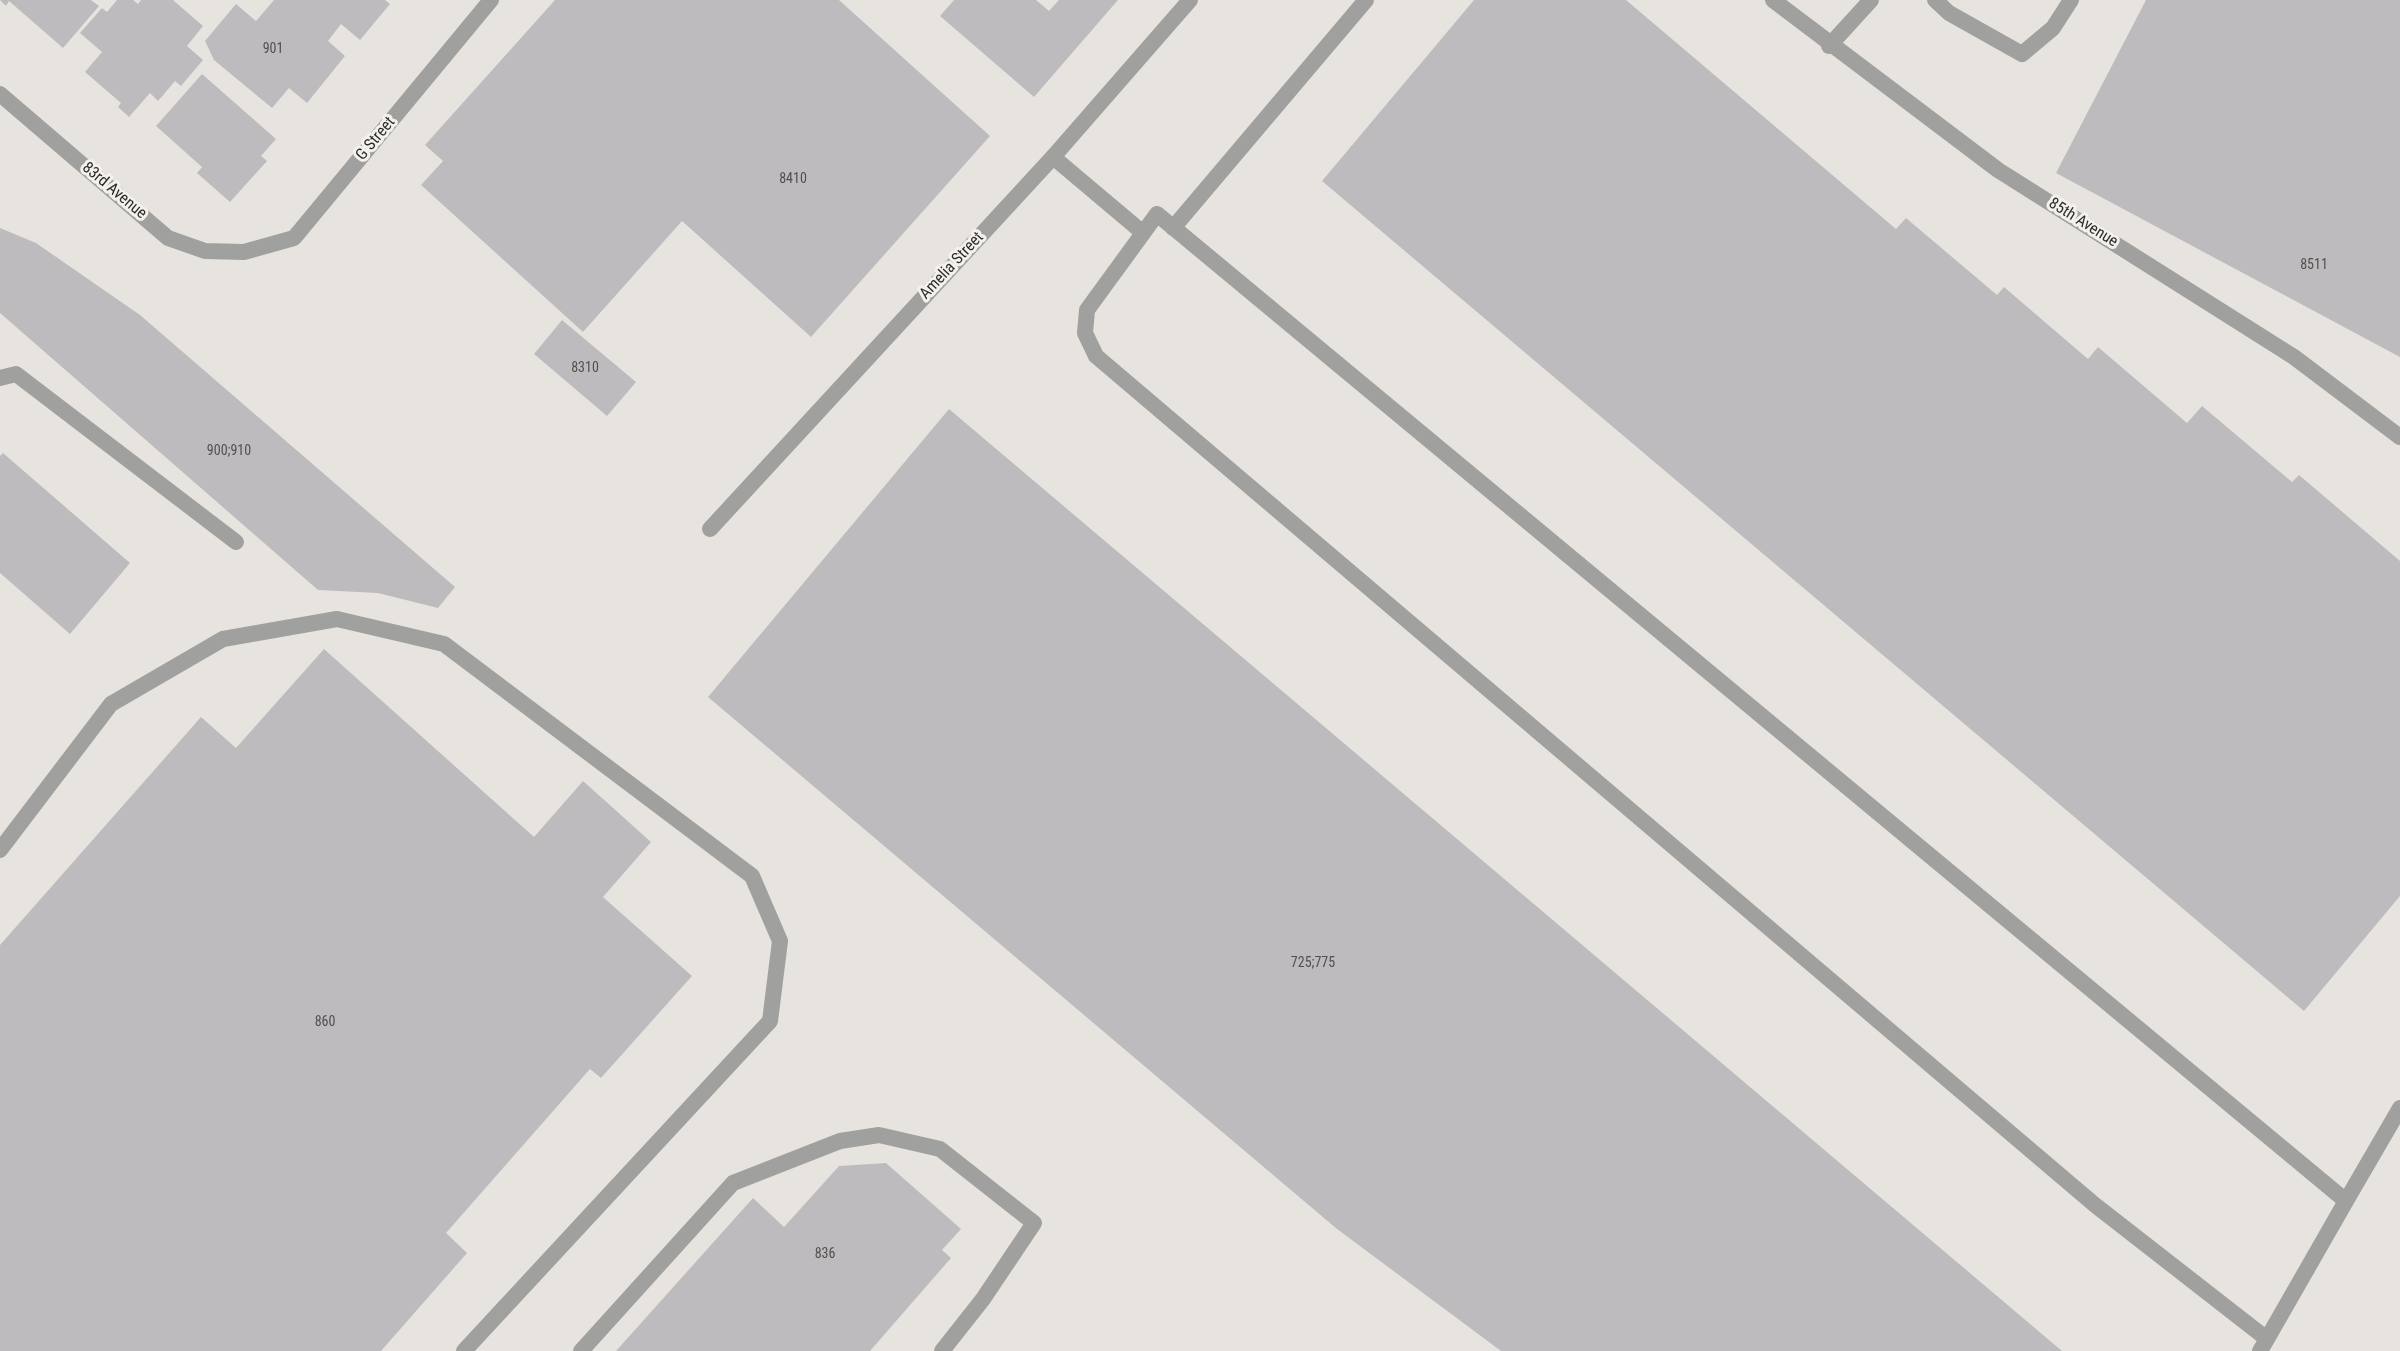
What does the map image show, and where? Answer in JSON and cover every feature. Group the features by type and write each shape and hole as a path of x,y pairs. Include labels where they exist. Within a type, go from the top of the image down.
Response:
{"street":[{"name":"G Street","path":"244,252 294,238 491,0"},
{"name":"Amelia Street","path":"710,529 1053,157 1190,0"},
{"path":"1173,228 1366,0"},
{"name":"85th Avenue","path":"1773,0 1829,46 1998,170 2294,357 2400,437"},
{"path":"1829,46 1871,0"},
{"path":"1935,0 1949,14 2022,54 2053,28 2071,0"},
{"name":"83rd Avenue","path":"0,94 168,238 204,251 244,252"},
{"path":"1053,157 1142,232"},
{"path":"2346,1201 1157,214 1087,310 1085,333 1096,356 2095,1205 2264,1345 2400,1108"},
{"path":"0,378 16,374 236,542"},
{"path":"0,850 111,704 223,639 337,619 444,644 752,876 780,941 770,1021 464,1351"},
{"path":"581,1351 733,1183 840,1141 879,1135 940,1149 1034,1223 983,1299 942,1351"}],"building":[{"path":"0,0 91,0 99,6 63,48 9,1 6,6"},
{"path":"117,0 133,0 138,4 141,0 173,0 203,26 187,46 203,60 181,86 175,81 158,101 150,93 129,117 118,107 121,103 85,72 102,52 80,33 102,8 107,12"},
{"path":"274,0 385,0 390,4 360,40 341,24 328,41 345,56 307,103 289,88 272,108 214,60 205,41 236,4 256,21"},
{"path":"555,0 839,0 990,136 811,337 682,221 583,332 421,185 443,161 425,145"},
{"path":"954,0 1036,0 1049,11 1059,0 1118,0 1034,97 940,16"},
{"path":"1474,0 1626,0 1896,229 1906,218 1997,295 2004,287 2088,359 2098,347 2187,423 2202,406 2292,482 2299,475 2400,561 2400,896 2304,1011 1322,181"},
{"path":"2146,0 2400,0 2400,357 2056,173"},
{"path":"202,74 276,139 261,156 267,161 230,202 197,173 202,167 156,126"},
{"path":"0,228 36,243 140,315 455,587 438,608 378,593 318,590 0,313"},
{"path":"562,320 636,382 607,416 534,354"},
{"path":"949,409 2062,1351 1501,1351 1337,1229 708,697"},
{"path":"3,453 130,563 70,634 0,573 0,456"},
{"path":"324,649 534,837 583,781 651,842 603,897 692,976 601,1078 590,1069 446,1233 467,1253 381,1351 0,1351 0,945 201,717 236,748"},
{"path":"886,1163 961,1229 942,1250 951,1258 870,1351 616,1351 753,1198 784,1227 839,1166"}]}
